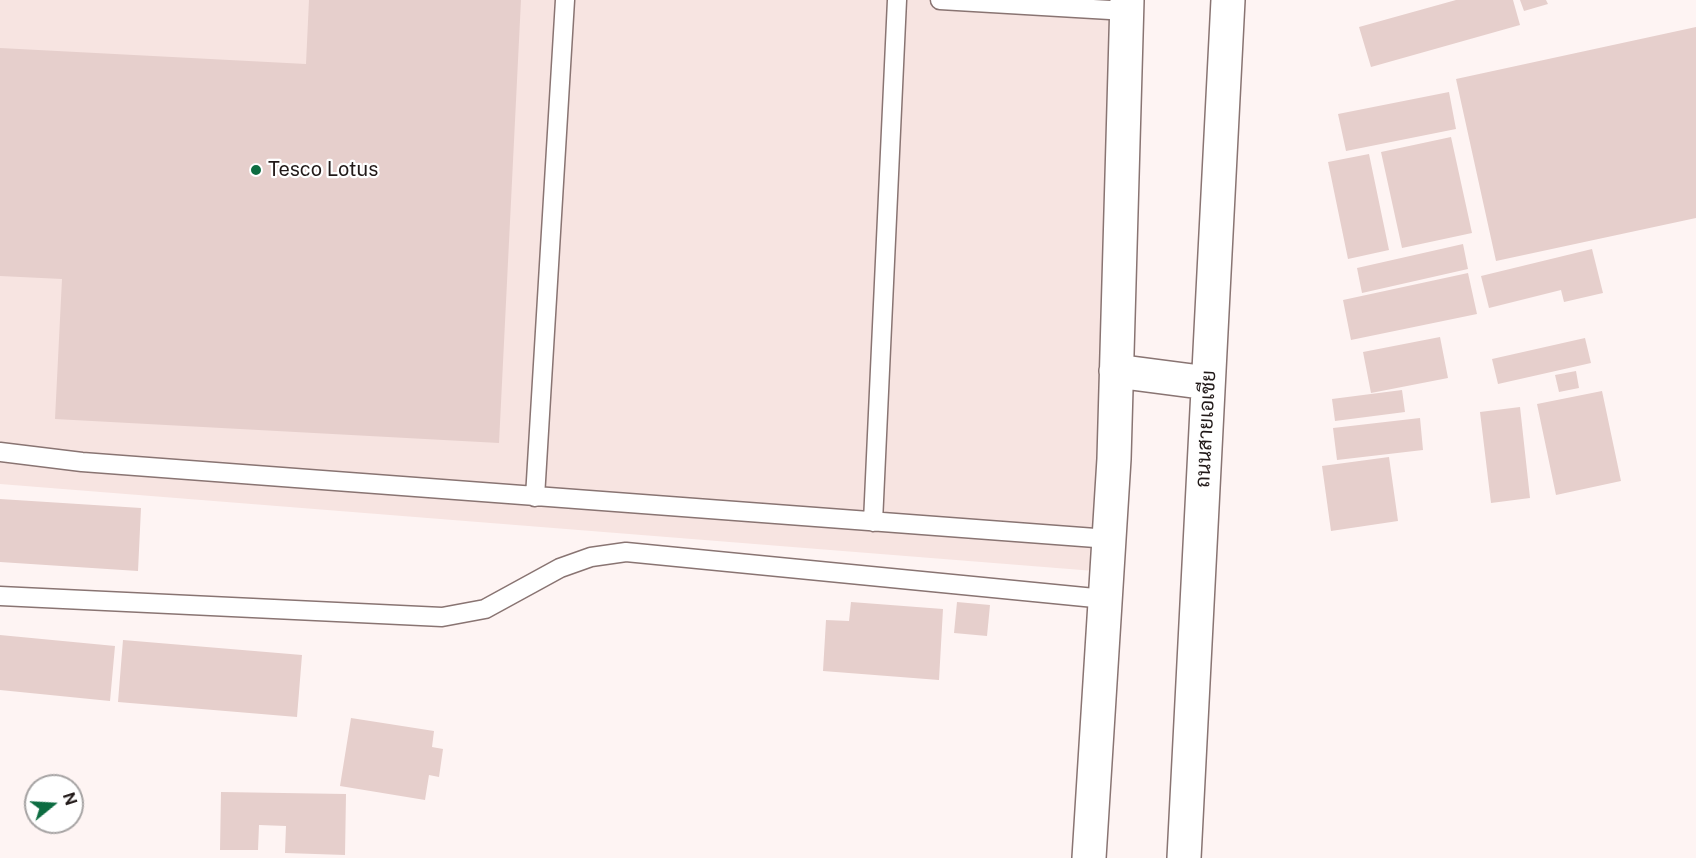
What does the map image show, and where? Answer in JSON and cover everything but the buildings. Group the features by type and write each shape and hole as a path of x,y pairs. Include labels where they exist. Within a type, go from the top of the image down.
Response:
{"highway":[{"name":"ถนนสายเอเชีย","path":"1184,858 1228,0"},
{"path":"1089,858 1109,539 1127,6"},
{"path":"1116,371 1208,383"}],"lane":[{"path":"535,497 565,0"},
{"path":"873,522 897,0"},
{"path":"940,0 1127,6"},
{"path":"0,452 82,462 1109,539"},
{"path":"0,596 442,617 485,609 560,568 591,556 626,552 1105,599"}],"shaded area":[{"path":"0,0 1128,0 1107,572 0,484"}],"place":[{"name":"Tesco Lotus","path":"256,170"}]}
